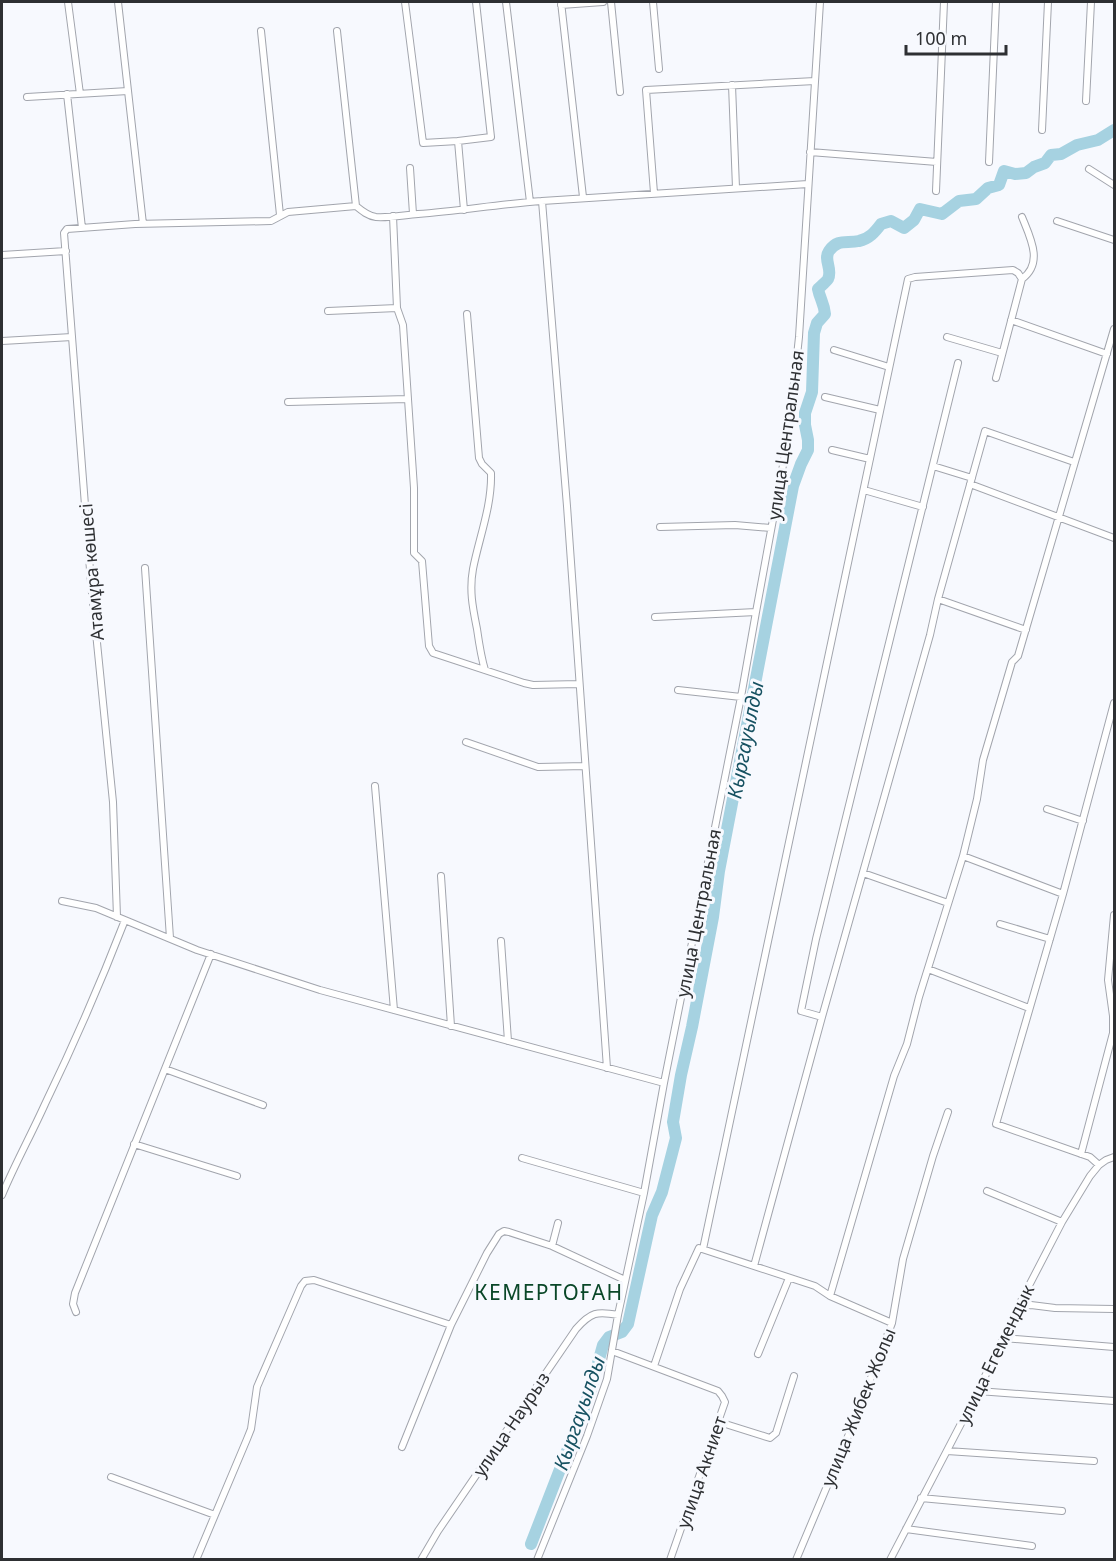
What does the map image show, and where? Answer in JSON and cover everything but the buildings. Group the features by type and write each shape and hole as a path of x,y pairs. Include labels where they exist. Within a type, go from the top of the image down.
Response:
{"street":[{"path":"68,2 80,94"},
{"path":"118,2 143,224"},
{"path":"405,2 423,143 491,137 476,2"},
{"path":"506,2 530,202"},
{"path":"583,197 561,3 603,2"},
{"path":"611,2 620,92"},
{"path":"653,2 659,69"},
{"name":"улица Центральная","path":"537,1560 607,1379 741,697 786,445 795,379 820,2"},
{"path":"936,191 944,2"},
{"path":"989,162 996,2"},
{"path":"1042,130 1048,2"},
{"path":"1086,101 1091,2"},
{"path":"261,31 280,215"},
{"path":"337,31 356,206"},
{"path":"654,193 646,90 815,81"},
{"path":"732,85 736,188"},
{"path":"27,97 128,91"},
{"path":"67,94 82,228 271,221 288,212 356,206 375,217 393,216 583,197 808,184"},
{"path":"458,141 464,210"},
{"path":"810,152 937,162"},
{"path":"410,168 413,214"},
{"path":"1089,169 1114,185"},
{"path":"542,201 607,1068"},
{"path":"393,216 397,308 403,325 414,488 414,553 422,561 429,646 433,653 524,683 533,685 579,684"},
{"path":"996,378 1022,279 1027,276 1032,266 1034,249 1022,217"},
{"path":"1057,221 1114,240"},
{"name":"Атамұра көшесі","path":"82,228 67,229 64,233 91,583 113,802 117,916"},
{"path":"2,255 66,251"},
{"path":"703,1249 908,279 1013,270 1022,279"},
{"path":"328,311 397,308"},
{"path":"467,314 479,458 490,473 491,484 471,592 472,608 485,670"},
{"path":"1011,320 1107,354"},
{"path":"830,1296 894,1076 908,1044 928,969 963,856 977,799 983,760 1012,662 1018,657 1114,329"},
{"path":"948,336 1002,353"},
{"path":"2,341 72,337"},
{"path":"834,350 889,367"},
{"path":"822,1017 801,1011 805,990 958,363"},
{"path":"825,397 880,410"},
{"path":"288,402 408,399"},
{"path":"754,1266 985,431 1074,462"},
{"path":"832,450 870,459"},
{"path":"933,466 1114,538"},
{"path":"864,490 923,507"},
{"path":"660,527 735,525 771,528"},
{"path":"145,568 170,938"},
{"path":"938,599 1026,630"},
{"path":"655,617 756,612"},
{"path":"678,690 741,697"},
{"path":"1099,1165 1090,1157 996,1124 1063,894 1114,703"},
{"path":"466,742 538,767 585,766"},
{"path":"375,786 394,1010"},
{"path":"1047,809 1083,821"},
{"path":"963,856 1063,894"},
{"path":"863,873 948,903"},
{"path":"441,876 451,1026"},
{"path":"62,901 96,908 211,954 320,990 664,1083"},
{"path":"1082,1154 1113,1033 1108,980 1114,915"},
{"path":"2,1195 101,981 125,920"},
{"path":"1000,924 1050,939"},
{"path":"501,941 508,1041"},
{"path":"76,1312 73,1304 75,1293 211,954"},
{"path":"928,969 1029,1008"},
{"path":"165,1069 263,1105"},
{"name":"улица Жибек Жолы","path":"796,1560 854,1422 892,1323 903,1258 948,1112"},
{"path":"134,1144 237,1176"},
{"name":"улица Егемендык","path":"890,1560 1062,1222 1090,1176 1099,1165 1113,1157"},
{"path":"522,1158 644,1193"},
{"path":"987,1191 1062,1222"},
{"path":"552,1246 558,1223"},
{"path":"402,1447 451,1325 486,1253 499,1234 504,1231 509,1232 552,1246 625,1280"},
{"path":"654,1366 680,1289 699,1248 815,1286 830,1296 892,1323"},
{"path":"758,1354 789,1278"},
{"path":"196,1560 248,1439 257,1387 305,1281 314,1280 451,1325"},
{"path":"1018,1306 1114,1309"},
{"name":"улица Наурыз","path":"421,1560 438,1531 576,1329 593,1314 602,1312 618,1315"},
{"path":"1004,1338 1114,1347"},
{"name":"улица Акниет","path":"612,1351 718,1391 725,1402 670,1560"},
{"path":"719,1422 770,1438 776,1433 794,1376"},
{"path":"978,1391 1114,1401"},
{"path":"947,1451 1094,1461"},
{"path":"111,1477 215,1515"},
{"path":"921,1498 1062,1511"},
{"path":"906,1529 1032,1546"}],"waterway":[{"name":"Кыргауылды","path":"531,1544 590,1392 603,1345 609,1337 622,1332 628,1324 652,1215 662,1192 676,1138 673,1122 713,917 719,871 793,486 808,450 805,413 812,392 814,333 817,323 825,314 818,289 829,275 827,254 836,244 866,239 881,224 891,221 904,228 914,220 920,209 942,214 959,201 976,199 988,188 999,185 1004,171 1015,174 1026,173 1045,163 1051,155 1061,154 1077,145 1098,140 1114,130"}],"district":[{"name":"КЕМЕРТОҒАН","path":"549,1292"}]}
